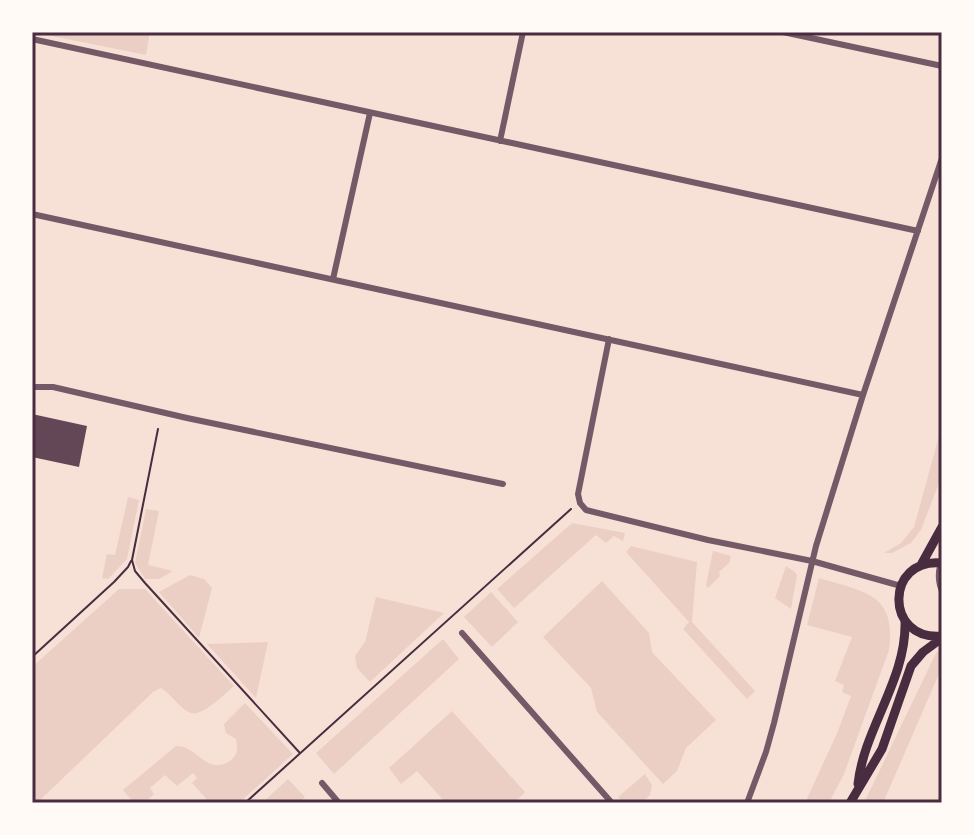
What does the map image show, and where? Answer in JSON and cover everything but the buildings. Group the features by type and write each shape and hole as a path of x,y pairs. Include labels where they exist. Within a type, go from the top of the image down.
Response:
{"main road":[{"path":"921,565 942,527"},
{"path":"858,788 862,766 901,658 906,634 898,600 901,586 908,574 921,565 941,560"},
{"path":"905,621 920,633 942,637"},
{"path":"850,803 882,749 911,666 942,637"}],"street":[{"path":"500,141 523,32"},
{"path":"783,32 942,66"},
{"path":"32,39 918,231"},
{"path":"333,279 370,113"},
{"path":"747,803 774,723 812,561 863,395 942,158"},
{"path":"32,214 863,395"},
{"path":"609,339 579,482 580,503 586,510 708,540 812,561 901,586"},
{"path":"32,387 53,387 503,484"},
{"path":"462,633 612,803"},
{"path":"322,783 339,803"}],"lane":[{"path":"941,560 937,582 942,595"}],"path":[{"path":"32,657 114,582 132,560 158,429"},
{"path":"245,803 580,503"},
{"path":"132,560 135,571 145,583 300,753"}],"shaded area":[{"path":"32,32 150,32 146,55"},
{"path":"942,425 942,475 921,530 911,543 892,553 884,553 901,543 914,527"},
{"path":"128,497 139,500 127,559 108,579 102,578 107,554 115,555"},
{"path":"146,509 159,511 148,565 173,571 159,579 145,579 135,563"},
{"path":"572,523 625,533 623,541 614,536 606,543 596,535 514,608 497,589"},
{"path":"631,546 697,562 692,622 755,691 747,699 683,629 689,622 626,552"},
{"path":"713,551 731,556 729,563 719,572 720,576 708,588 706,585"},
{"path":"786,566 797,575 791,609 775,598"},
{"path":"190,575 204,579 212,588 199,638 159,592"},
{"path":"819,578 863,592 882,606 888,617 889,650 844,774 829,803 805,803 851,696 842,692 844,685 835,681 852,637 807,625"},
{"path":"602,581 649,633 652,652 716,720 686,748 677,771 663,784 597,712 591,688 543,637"},
{"path":"119,589 145,589 234,686 214,704 196,713 184,709 161,688 153,692 37,803 32,803 32,667"},
{"path":"491,592 518,622 492,647 464,617"},
{"path":"376,597 444,613 370,682 357,668 355,656 365,642"},
{"path":"443,639 459,659 334,774 316,753"},
{"path":"268,642 256,698 207,644"},
{"path":"942,648 942,667 883,803 864,803 936,653"},
{"path":"245,703 293,754 239,803 210,803 192,783 197,778 193,773 177,786 165,775 150,788 154,794 144,803 134,803 123,790 176,746 190,750 214,765 231,760 236,752 236,739 226,733 224,724"},
{"path":"452,711 525,792 514,803 446,803 417,771 401,784 389,768"},
{"path":"645,774 652,785 650,795 641,803 623,803 618,797"},
{"path":"288,779 305,797 299,803 262,803"}]}
